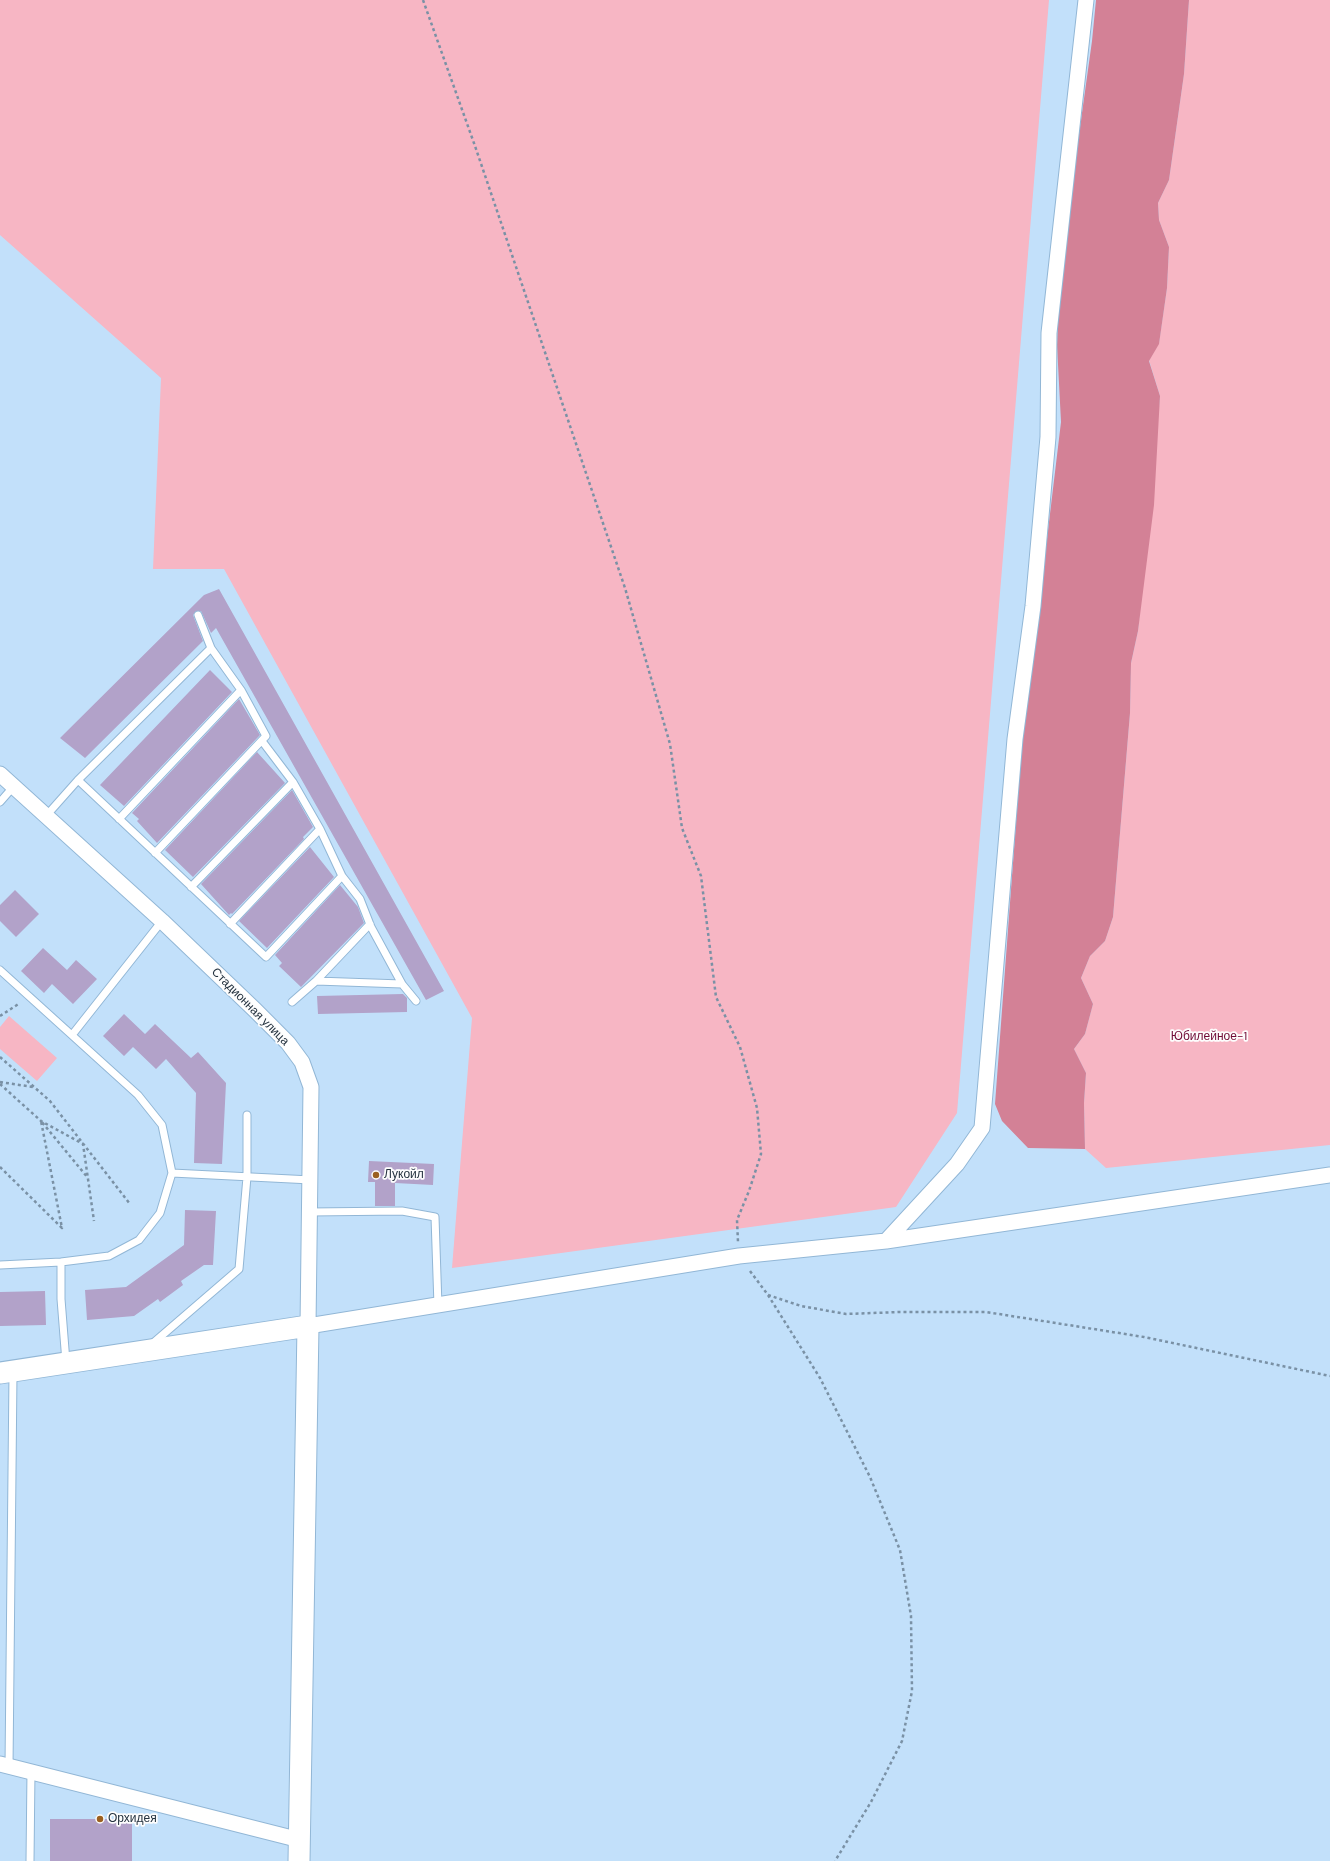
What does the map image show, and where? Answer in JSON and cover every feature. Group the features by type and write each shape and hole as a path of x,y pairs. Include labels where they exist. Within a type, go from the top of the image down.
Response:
{"street":[{"path":"886,1241 957,1164 982,1128 1015,739 1033,606 1048,437 1049,333 1086,0"},
{"name":"Стадионная улица","path":"0,774 162,921 288,1043 302,1062 311,1087 308,1326"},
{"path":"7,1372 438,1306 1330,1175"},
{"path":"299,1861 308,1326"},
{"path":"5,1765 300,1840"}],"lane":[{"path":"155,853 266,736 241,690 211,648 198,616"},
{"path":"46,816 78,780 211,648"},
{"path":"119,819 241,690"},
{"path":"262,741 293,782 320,829 342,876 360,899 370,924 402,984 416,1001"},
{"path":"78,780 266,957 342,876"},
{"path":"191,886 293,782"},
{"path":"0,802 14,786"},
{"path":"230,924 320,829"},
{"path":"72,1035 162,921"},
{"path":"292,1002 316,981 370,924"},
{"path":"0,970 138,1095 162,1125 172,1173 160,1213 139,1240 109,1256 61,1262 0,1265"},
{"path":"316,981 402,984"},
{"path":"144,1351 239,1269 247,1177 247,1115"},
{"path":"172,1173 310,1180"},
{"path":"310,1212 402,1211 435,1217 438,1306"},
{"path":"61,1262 61,1299 66,1363"},
{"path":"5,1765 7,1372"},
{"path":"30,1861 31,1771"}],"path":[{"path":"423,0 475,146 625,588 670,744 682,828 701,876 716,997 740,1047 757,1108 761,1154 749,1191 737,1220 743,1262 768,1295 820,1378 870,1477 900,1550 911,1616 912,1691 902,1741 871,1802 835,1861"},
{"path":"0,1016 30,997"},
{"path":"0,1057 50,1101 130,1204"},
{"path":"0,1083 34,1087"},
{"path":"0,1083 41,1122 88,1178"},
{"path":"41,1122 83,1144"},
{"path":"0,1167 62,1228 41,1122"},
{"path":"83,1144 94,1221"},
{"path":"768,1295 801,1306 846,1314 900,1312 986,1312 1144,1337 1330,1376"}],"green space":[{"path":"0,0 1049,0 957,1113 896,1207 452,1268 472,1018 224,569 153,569 161,378 0,235"},
{"name":"Юбилейное-1","path":"1189,0 1330,0 1330,1145 1106,1168 1085,1149 1084,1103 1086,1073 1074,1049 1085,1034 1093,1004 1081,978 1090,956 1105,941 1113,917 1130,713 1131,663 1138,631 1160,396 1149,360 1159,343 1167,288 1169,247 1159,220 1158,203 1169,180 1184,74"},
{"path":"9,1016 57,1058 37,1081 0,1049 0,1027"}],"shaded area":[{"path":"1096,0 1189,0 1184,74 1169,180 1158,203 1159,220 1169,247 1167,288 1159,344 1149,361 1160,396 1154,505 1138,631 1131,663 1130,713 1113,917 1105,941 1090,956 1081,978 1093,1004 1085,1034 1074,1049 1086,1073 1084,1103 1085,1149 1028,1148 1002,1121 995,1104 1024,715 1032,664 1061,422 1057,345 1060,271 1092,41"}],"building":[{"path":"219,589 444,991 426,1000 216,628 211,633 201,611 196,611 193,615 203,641 85,758 60,738 204,595"},
{"path":"210,670 232,692 124,806 100,785"},
{"path":"239,699 260,735 157,843 137,821 139,819 132,813"},
{"path":"257,752 285,783 193,877 165,850"},
{"path":"292,790 313,827 303,837 304,839 232,914 231,913 229,915 201,884"},
{"path":"310,847 334,877 267,948 239,921"},
{"path":"340,885 358,907 364,923 301,987 279,966 282,963 275,955"},
{"path":"15,890 39,914 16,937 0,921 0,905"},
{"path":"43,948 67,970 76,960 97,979 73,1004 52,984 44,993 21,971"},
{"path":"403,994 407,998 407,1012 318,1014 317,996"},
{"path":"124,1014 145,1034 155,1024 191,1058 198,1052 226,1083 222,1164 194,1163 196,1093 166,1059 156,1069 133,1047 124,1056 103,1036"},
{"path":"369,1161 434,1164 433,1185 395,1183 395,1206 375,1206 375,1182 368,1182"},
{"path":"185,1210 216,1211 213,1265 204,1265 181,1281 183,1285 160,1302 158,1299 134,1316 87,1320 85,1290 126,1287 184,1245"},
{"path":"45,1291 46,1325 0,1326 0,1292"},
{"path":"50,1819 132,1819 132,1861 50,1861"}],"place":[{"name":"Лукойл","path":"376,1175"},
{"name":"Орхидея","path":"100,1819"}]}
